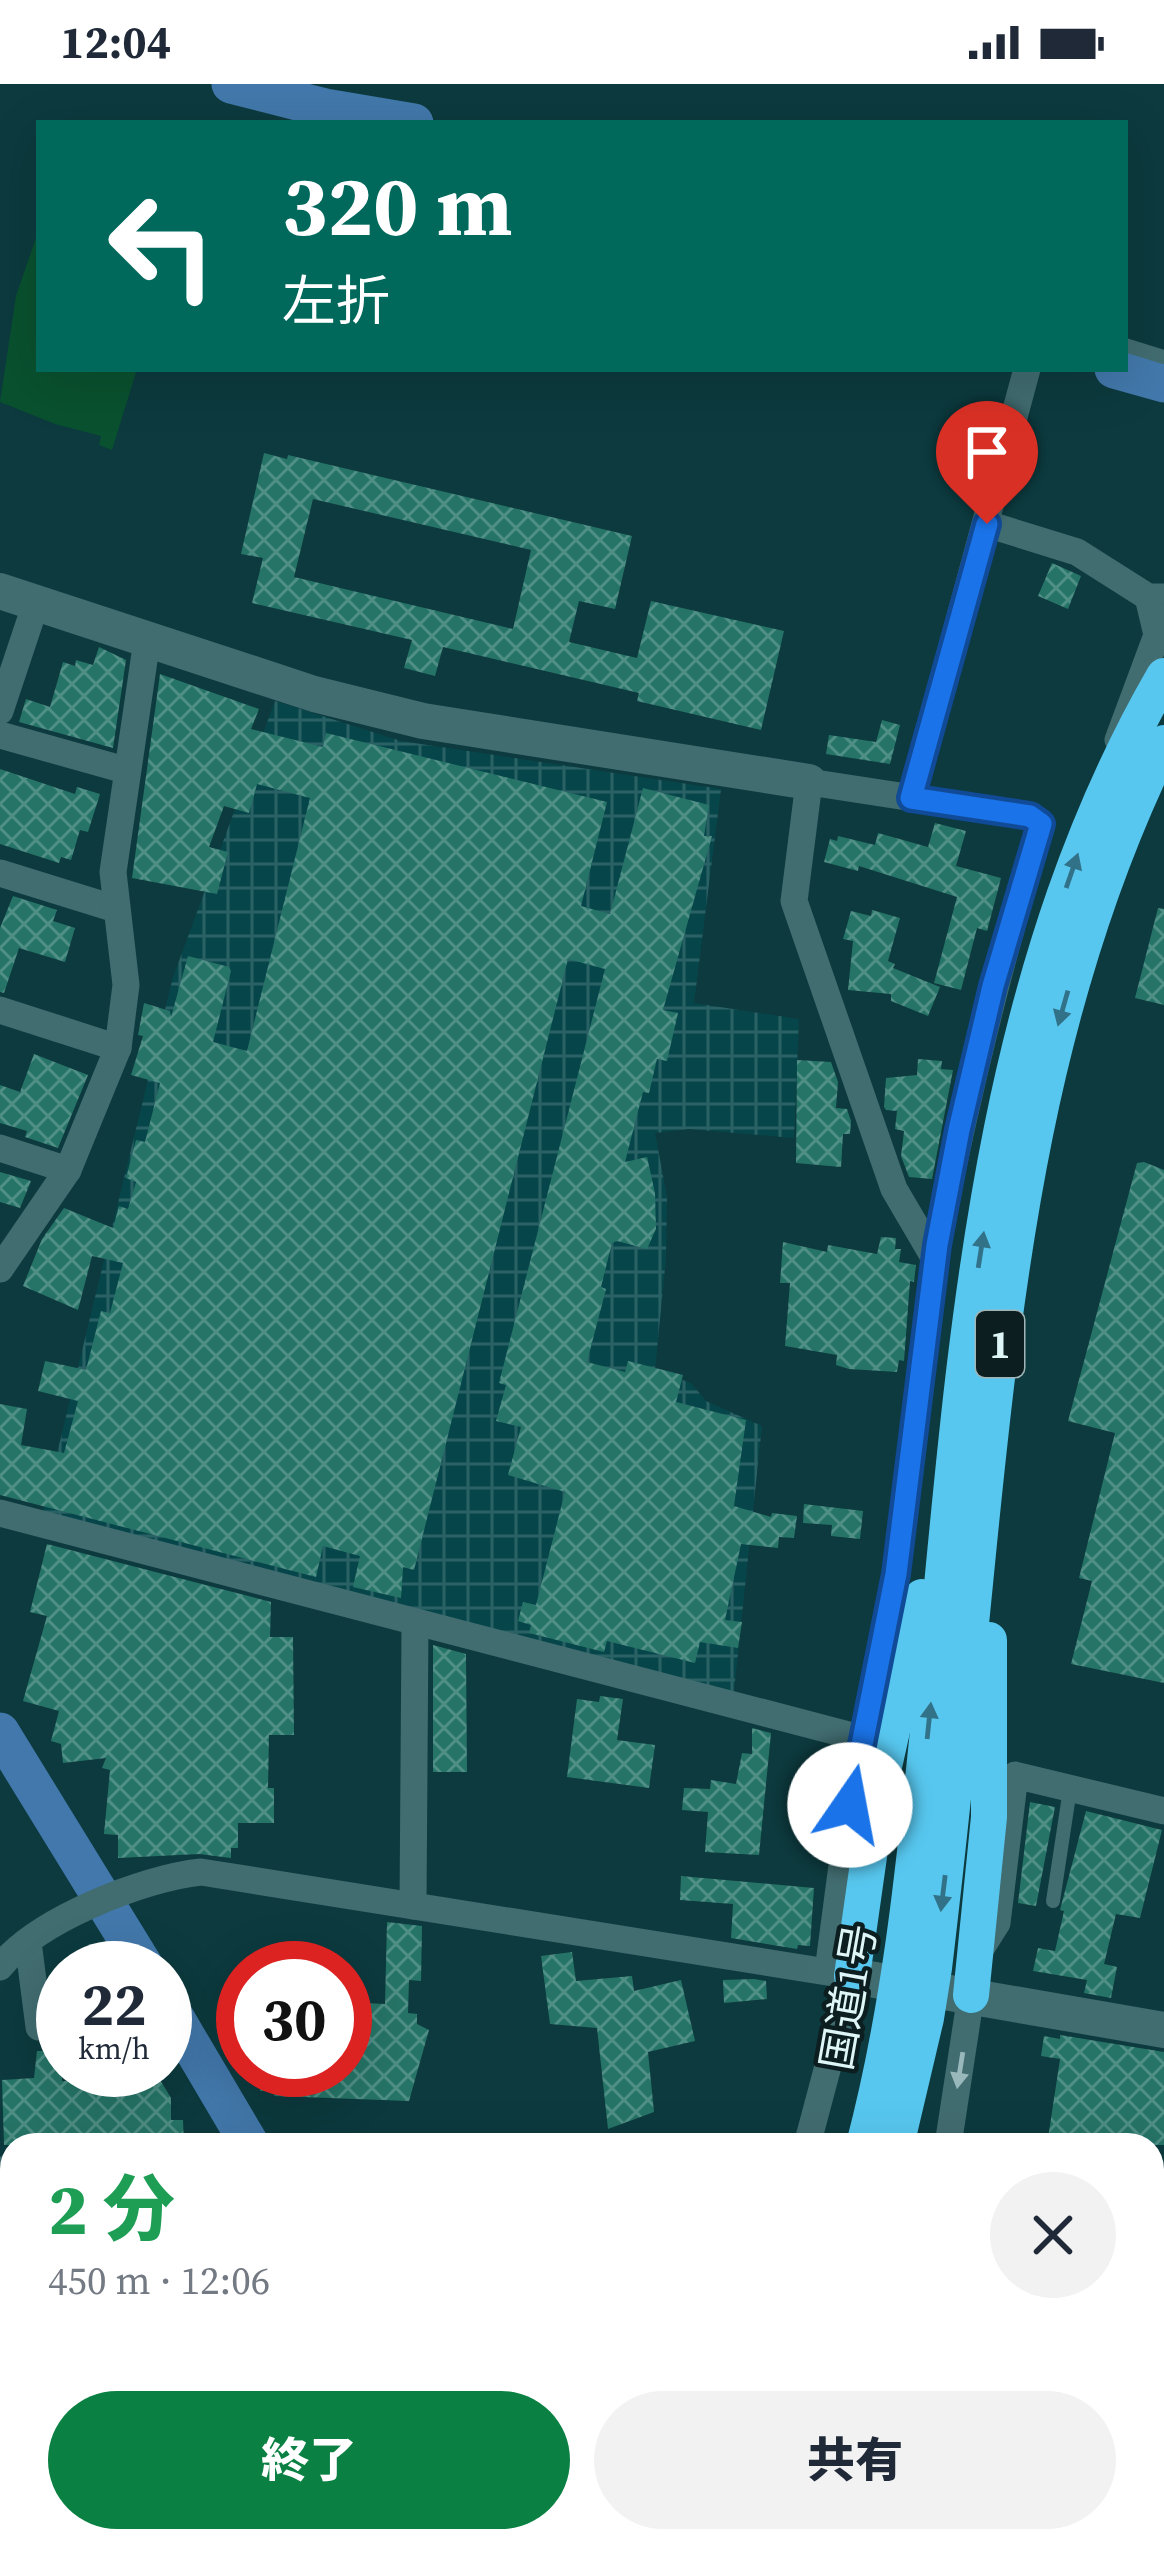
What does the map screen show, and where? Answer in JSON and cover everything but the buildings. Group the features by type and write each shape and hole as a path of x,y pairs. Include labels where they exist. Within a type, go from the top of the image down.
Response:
{"highway":[{"name":"国道1号","path":"897,2133 972,1448 977,1275 1006,1104 1050,939 1104,790 1164,676"},
{"name":"国道1号","path":"972,1448 1056,1030 1103,878 1164,742"},
{"name":"1","path":"840,1974 878,1793 972,1448"},
{"name":"1","path":"972,1448 989,1817 973,1977"},
{"name":"国道1号","path":"868,2133 910,2015"}],"street":[{"path":"911,798 1026,372"},
{"path":"987,524 1077,552 1156,597 1152,654 1126,711 1104,790"},
{"path":"0,592 314,694 423,721 1030,816 1041,824 972,1071 935,1259 896,1574 850,1805 840,1974 809,2133"},
{"path":"0,711 36,603"},
{"path":"0,1269 68,1170 118,1048 126,985 112,872 147,640"},
{"path":"0,735 125,770"},
{"path":"809,782 794,901 894,1189 935,1259"},
{"path":"2,881 116,909"},
{"path":"0,1010 118,1048"},
{"path":"0,1148 68,1170"},
{"path":"0,1513 864,1739"},
{"path":"413,1906 415,1624"},
{"path":"950,2133 973,1977 997,1923 1015,1775 1164,1811"},
{"path":"0,1967 14,1946 130,1888 165,1876 201,1872 840,1974 973,1977 1164,2030"},
{"path":"14,1946 36,2017"}],"lane":[{"path":"1128,346 1164,357"},
{"path":"1103,878 1164,787"},
{"path":"1053,1901 1070,1789"}],"shaded area":[{"path":"275,701 401,741 721,789 694,1003 799,1019 794,1138 689,1129 655,1133 667,1197 655,1370 691,1383 706,1401 762,1426 733,1700 41,1519 173,977"}],"green space":[{"path":"36,238 36,372 136,372 112,450 99,445 101,436 0,402 16,296"}],"waterway":[{"path":"231,84 396,120"},
{"path":"1125,372 1164,383"},
{"path":"0,1732 128,1941"},
{"path":"192,2047 243,2133"}],"route":[{"path":"850,1805 896,1574 937,1245 959,1130 993,986 1041,824 1030,816 911,798 987,524"}]}
